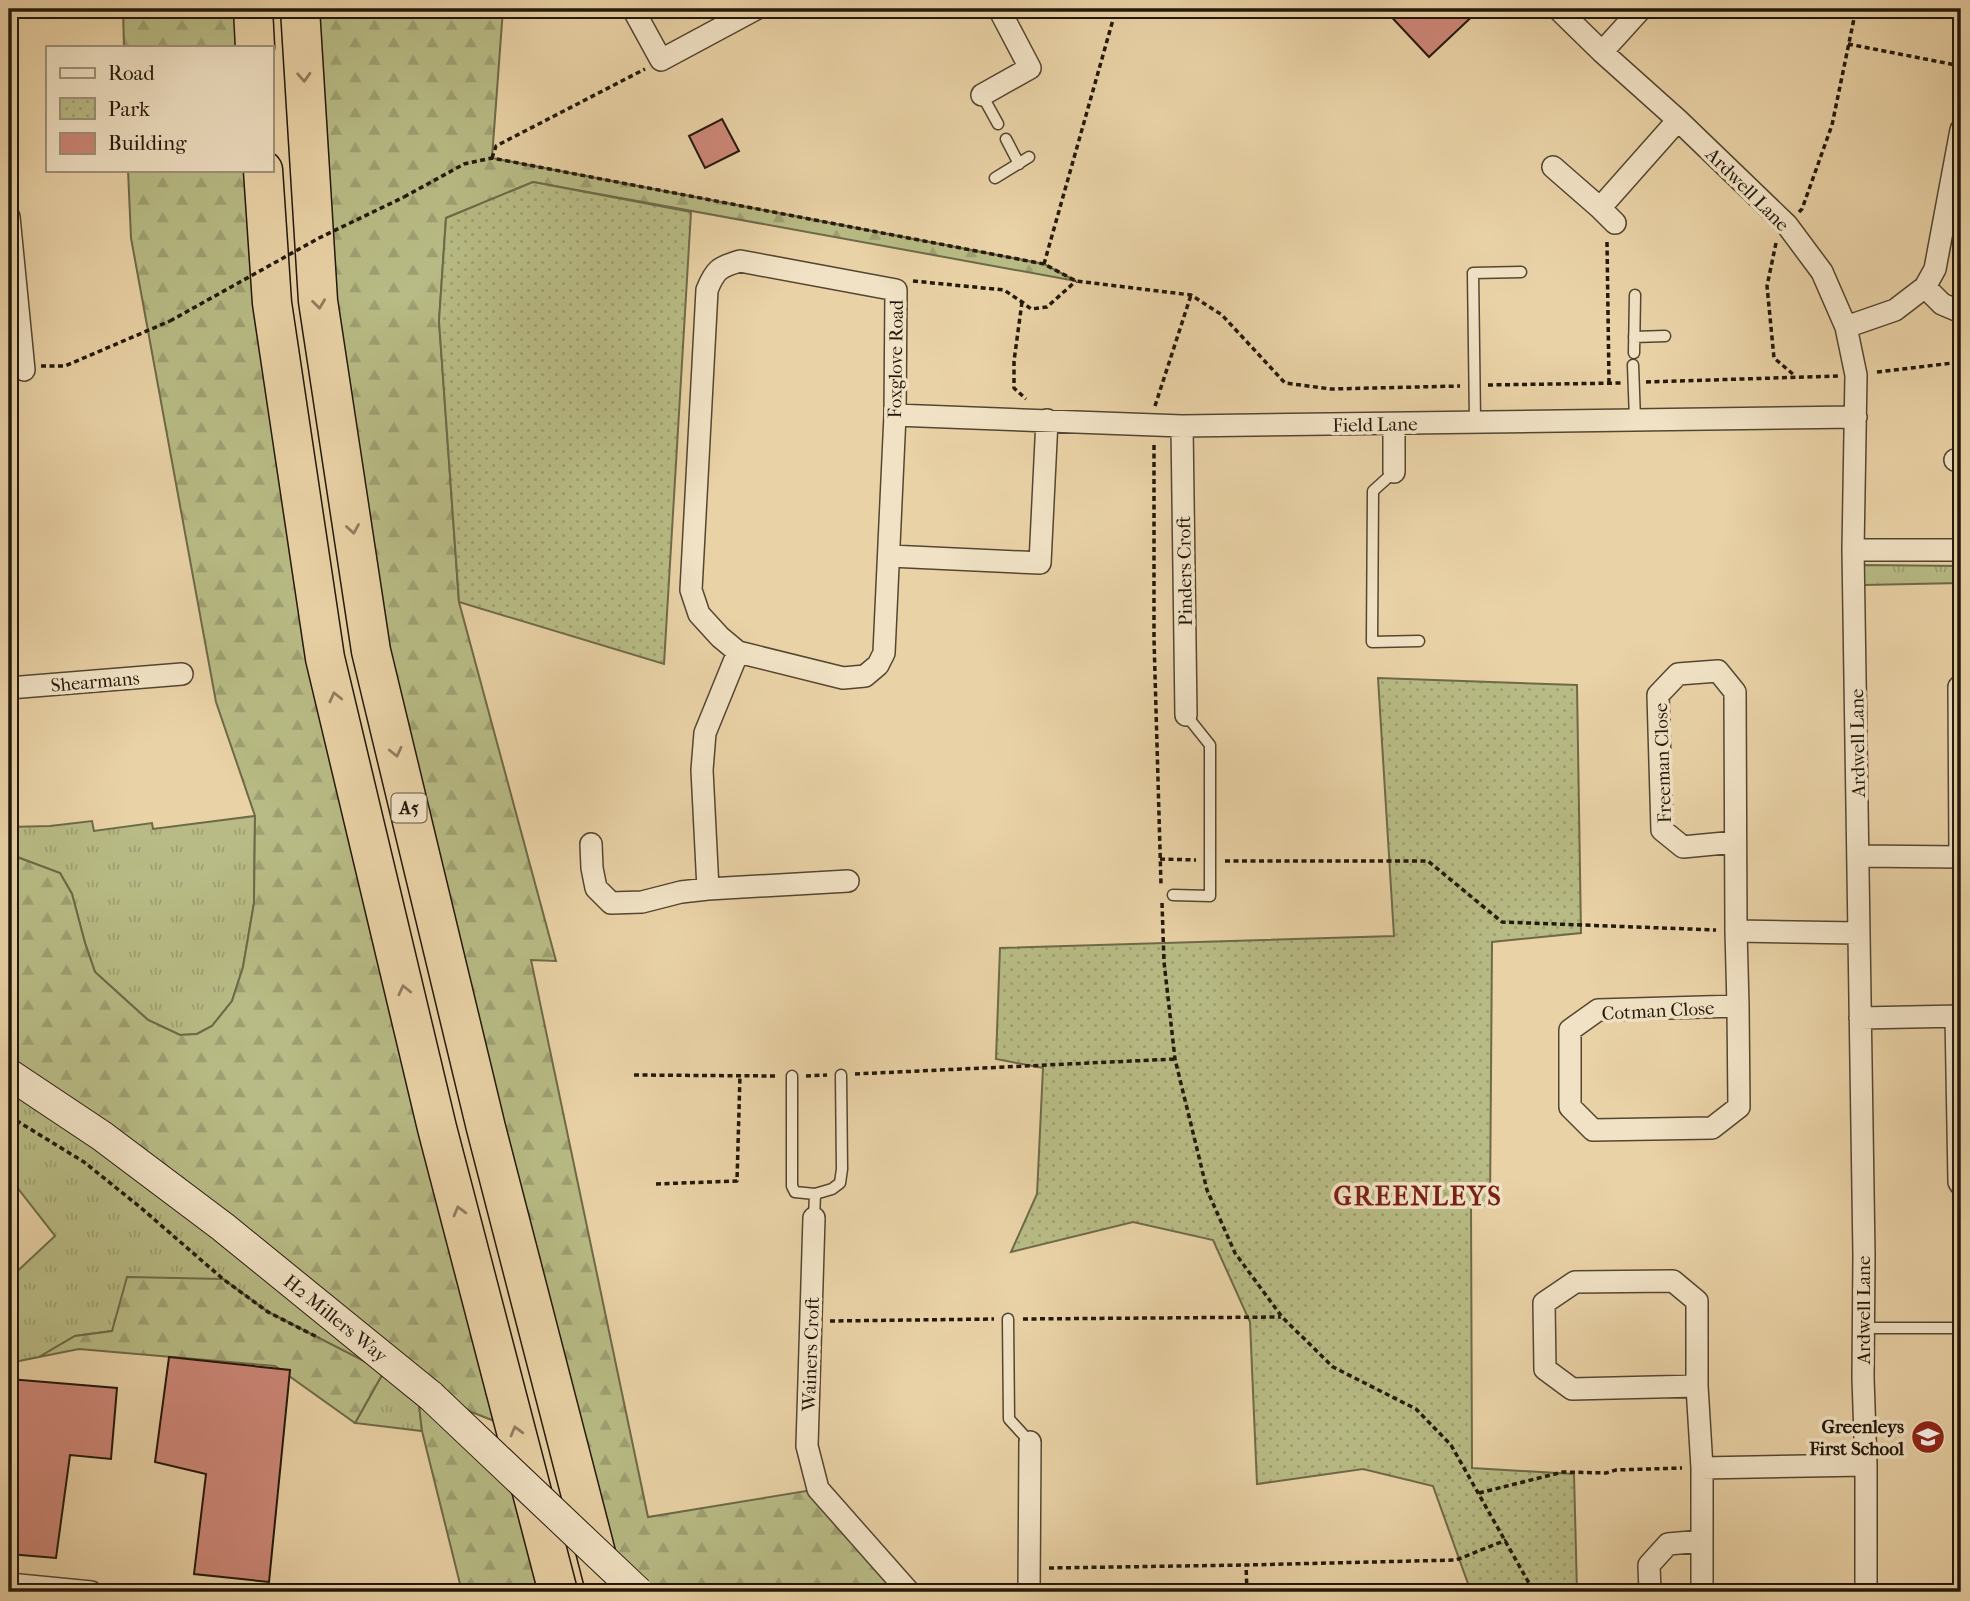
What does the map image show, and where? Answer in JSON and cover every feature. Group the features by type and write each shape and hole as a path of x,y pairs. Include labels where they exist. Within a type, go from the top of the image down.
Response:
{"highway":[{"path":"253,9 255,46"},
{"name":"A5","path":"300,9 318,301 371,650 485,1128 606,1592"},
{"name":"A5","path":"263,172 272,303 325,658 437,1128 558,1592"}],"street":[{"path":"633,9 661,60 757,9"},
{"path":"982,95 1030,68 999,9"},
{"name":"Ardwell Lane","path":"1559,9 1787,225 1822,272 1846,327 1856,375 1853,550 1864,1255 1862,1328 1866,1592"},
{"path":"1602,51 1641,9"},
{"path":"1553,167 1607,216 1678,120"},
{"path":"1846,327 1895,310 1925,287 1935,269 1961,130"},
{"path":"9,217 24,370"},
{"name":"Foxglove Road","path":"740,261 896,290 895,415 884,653 878,665 865,676 843,678 738,652 699,614 691,590 706,304 707,290 713,275 723,265 740,261"},
{"path":"1925,287 1942,304 1961,312"},
{"name":"Field Lane","path":"895,415 1182,426 1856,417"},
{"path":"890,556 1040,563 1046,421"},
{"path":"1394,424 1394,472"},
{"name":"Pinders Croft","path":"1182,426 1186,715"},
{"path":"1853,550 1961,550"},
{"path":"708,889 702,770 705,733 738,652"},
{"name":"Freeman Close","path":"1735,842 1683,847 1662,830 1658,695 1678,674 1718,671 1735,692 1736,931"},
{"name":"Shearmans","path":"9,688 181,674"},
{"path":"1858,856 1961,857 1961,685"},
{"path":"591,844 596,888 611,903 642,902 681,892 708,889 848,881"},
{"path":"1736,931 1858,933"},
{"name":"Cotman Close","path":"1736,931 1738,1006 1739,1107 1712,1128 1593,1130 1570,1107 1570,1030 1598,1010 1738,1006"},
{"path":"1860,1018 1959,1016 1961,1185"},
{"name":"H2 Millers Way","path":"9,1074 102,1136 223,1227 431,1396 638,1592"},
{"name":"Wainers Croft","path":"814,1218 807,1446 818,1489 909,1592"},
{"path":"1698,1386 1572,1389 1545,1369 1544,1303 1576,1282 1673,1281 1697,1301 1702,1468 1702,1592"},
{"path":"1029,1592 1030,1442"},
{"path":"1702,1468 1866,1465"},
{"path":"1650,1592 1649,1565 1668,1544 1702,1541"},
{"path":"9,1584 91,1592"}],"lane":[{"path":"982,95 998,124"},
{"path":"1006,139 1019,164"},
{"path":"995,178 1029,157"},
{"path":"1475,421 1473,273 1521,272"},
{"path":"1635,295 1633,383 1636,420"},
{"path":"1634,337 1665,336"},
{"path":"1394,472 1373,491 1372,642 1419,641"},
{"path":"1167,896 1210,896 1210,744 1186,715"},
{"path":"792,1076 792,1185 795,1192 815,1194 832,1189 839,1183 842,1169 841,1075"},
{"path":"814,1218 815,1194"},
{"path":"1008,1319 1009,1419 1030,1442"},
{"path":"1862,1328 1961,1328"}],"path":[{"path":"1044,264 1116,9"},
{"path":"1796,377 1774,358 1767,286 1777,236 1802,209 1832,125 1856,9"},
{"path":"1848,44 1961,65"},
{"path":"492,158 496,146 661,60"},
{"path":"65,366 170,321 320,238 464,164 492,158 1044,264 1076,281 1191,295 1222,315 1285,383 1331,389 1633,383 1856,375 1961,362"},
{"path":"1607,216 1609,383"},
{"path":"896,290 914,281 1003,290 1031,309 1047,307 1076,281"},
{"path":"1161,885 1154,639 1154,408 1191,295"},
{"path":"1022,302 1014,361 1014,388 1046,421"},
{"path":"1160,859 1428,860 1502,922 1736,931"},
{"path":"1167,896 1164,962 1175,1059 1207,1190 1235,1253 1282,1317 1333,1367 1416,1409 1451,1445 1534,1592"},
{"path":"634,1075 841,1075 1175,1059"},
{"path":"656,1184 737,1181 740,1075"},
{"path":"9,1116 84,1163 223,1279 268,1312 329,1343"},
{"path":"811,1321 1282,1317"},
{"path":"1479,1493 1563,1472 1606,1473 1616,1470 1702,1468"},
{"path":"1029,1569 1456,1560 1506,1540"},
{"path":"1246,1565 1247,1592"}],"green space":[{"path":"123,9 253,9 255,46 124,46"},
{"path":"302,9 503,9 492,158 1044,264 1076,281 533,182 446,218 439,321 459,602 556,961 531,960 648,1517 818,1489 909,1592 648,1592 589,1529 371,651"},
{"path":"128,172 263,172 325,658 502,1424 431,1396 9,1074 9,854 60,873 72,894 95,972 148,1020 180,1035 197,1034 212,1026 232,1001 243,967 254,903 255,816 216,702 131,238"},
{"path":"533,182 691,212 664,664 459,602 439,321 446,218"},
{"path":"1863,565 1961,566 1961,583 1864,585"},
{"path":"1378,678 1577,685 1581,933 1492,942 1490,1206 1471,1206 1472,1468 1574,1474 1577,1592 1471,1592 1433,1486 1363,1469 1257,1484 1250,1322 1213,1240 1133,1222 1011,1252 1037,1194 1043,1068 996,1059 1000,948 1394,936"},
{"path":"255,816 254,903 243,967 232,1001 212,1026 197,1034 180,1035 148,1020 95,972 72,894 60,873 9,854 9,827 92,821 94,831 152,823 153,829"},
{"path":"9,1074 102,1136 419,1405 422,1431 355,1423 382,1375 366,1362 268,1312 223,1279 112,1331 75,1336 39,1357 9,1363 9,1279 55,1236 9,1177"},
{"path":"127,1277 223,1279 268,1312 366,1362 382,1375 355,1423 275,1366 79,1349 39,1357 75,1336 112,1331"},
{"path":"419,1405 535,1508 557,1592 462,1592 422,1431"}],"building":[{"path":"1384,9 1480,9 1429,57"},
{"path":"722,119 739,151 705,168 689,136"},
{"path":"169,1357 290,1370 269,1582 194,1574 206,1474 155,1462"},
{"path":"9,1379 117,1388 111,1459 70,1455 56,1558 9,1554"}],"place":[{"name":"Greenleys First School","path":"1928,1437"}],"district":[{"name":"GREENLEYS","path":"1418,1196"}]}
